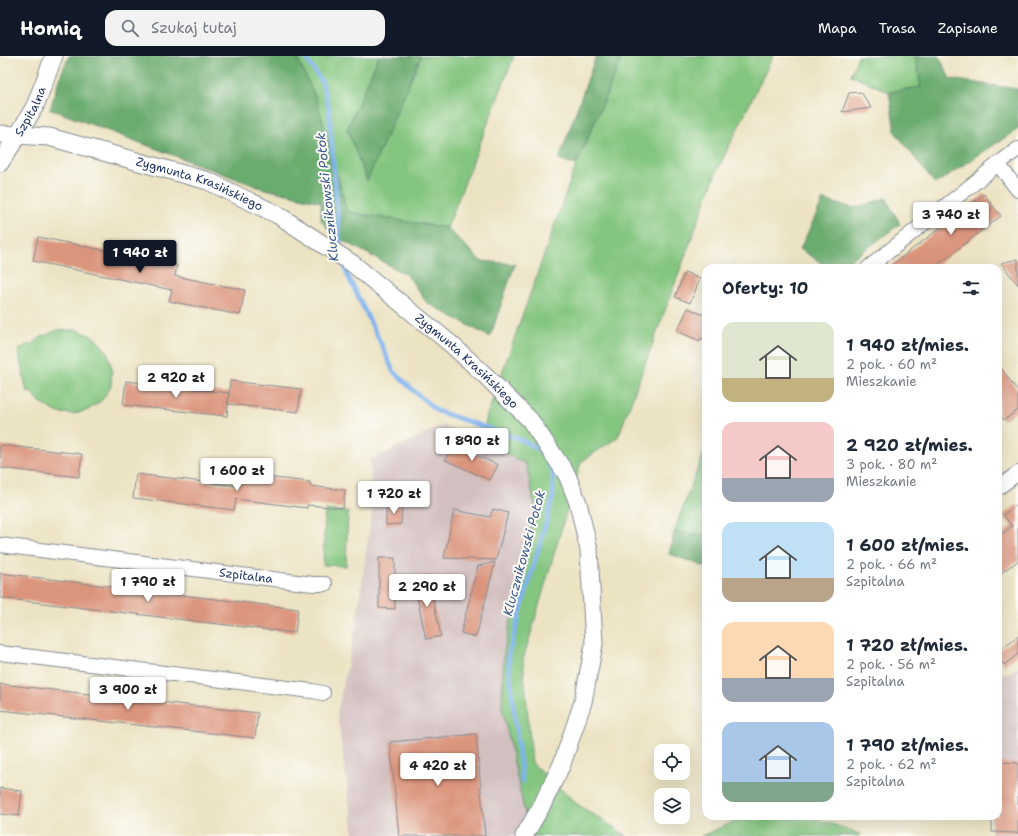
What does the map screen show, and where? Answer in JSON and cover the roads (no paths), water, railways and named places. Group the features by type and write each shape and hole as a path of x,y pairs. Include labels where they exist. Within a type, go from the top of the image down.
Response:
{"street":[{"name":"Szpitalna","path":"0,163 35,106 54,56"},
{"name":"Zygmunta Krasińskiego","path":"0,134 49,137 208,181 278,215 359,269 452,345 530,420 567,475 578,503 589,550 594,644 583,702 562,764 541,808 524,836"},
{"path":"873,264 1018,149"},
{"path":"998,164 1018,190"},
{"path":"1002,485 1018,473"},
{"name":"Szpitalna","path":"0,544 313,584 325,584"},
{"path":"0,653 323,693"}],"waterway":[{"name":"Klucznikowski Potok","path":"304,56 322,82 329,110 340,244 342,251"},
{"name":"Klucznikowski Potok","path":"345,264 346,272 393,371 437,411 519,439 542,451 553,473 553,497 508,656 522,782"}]}
